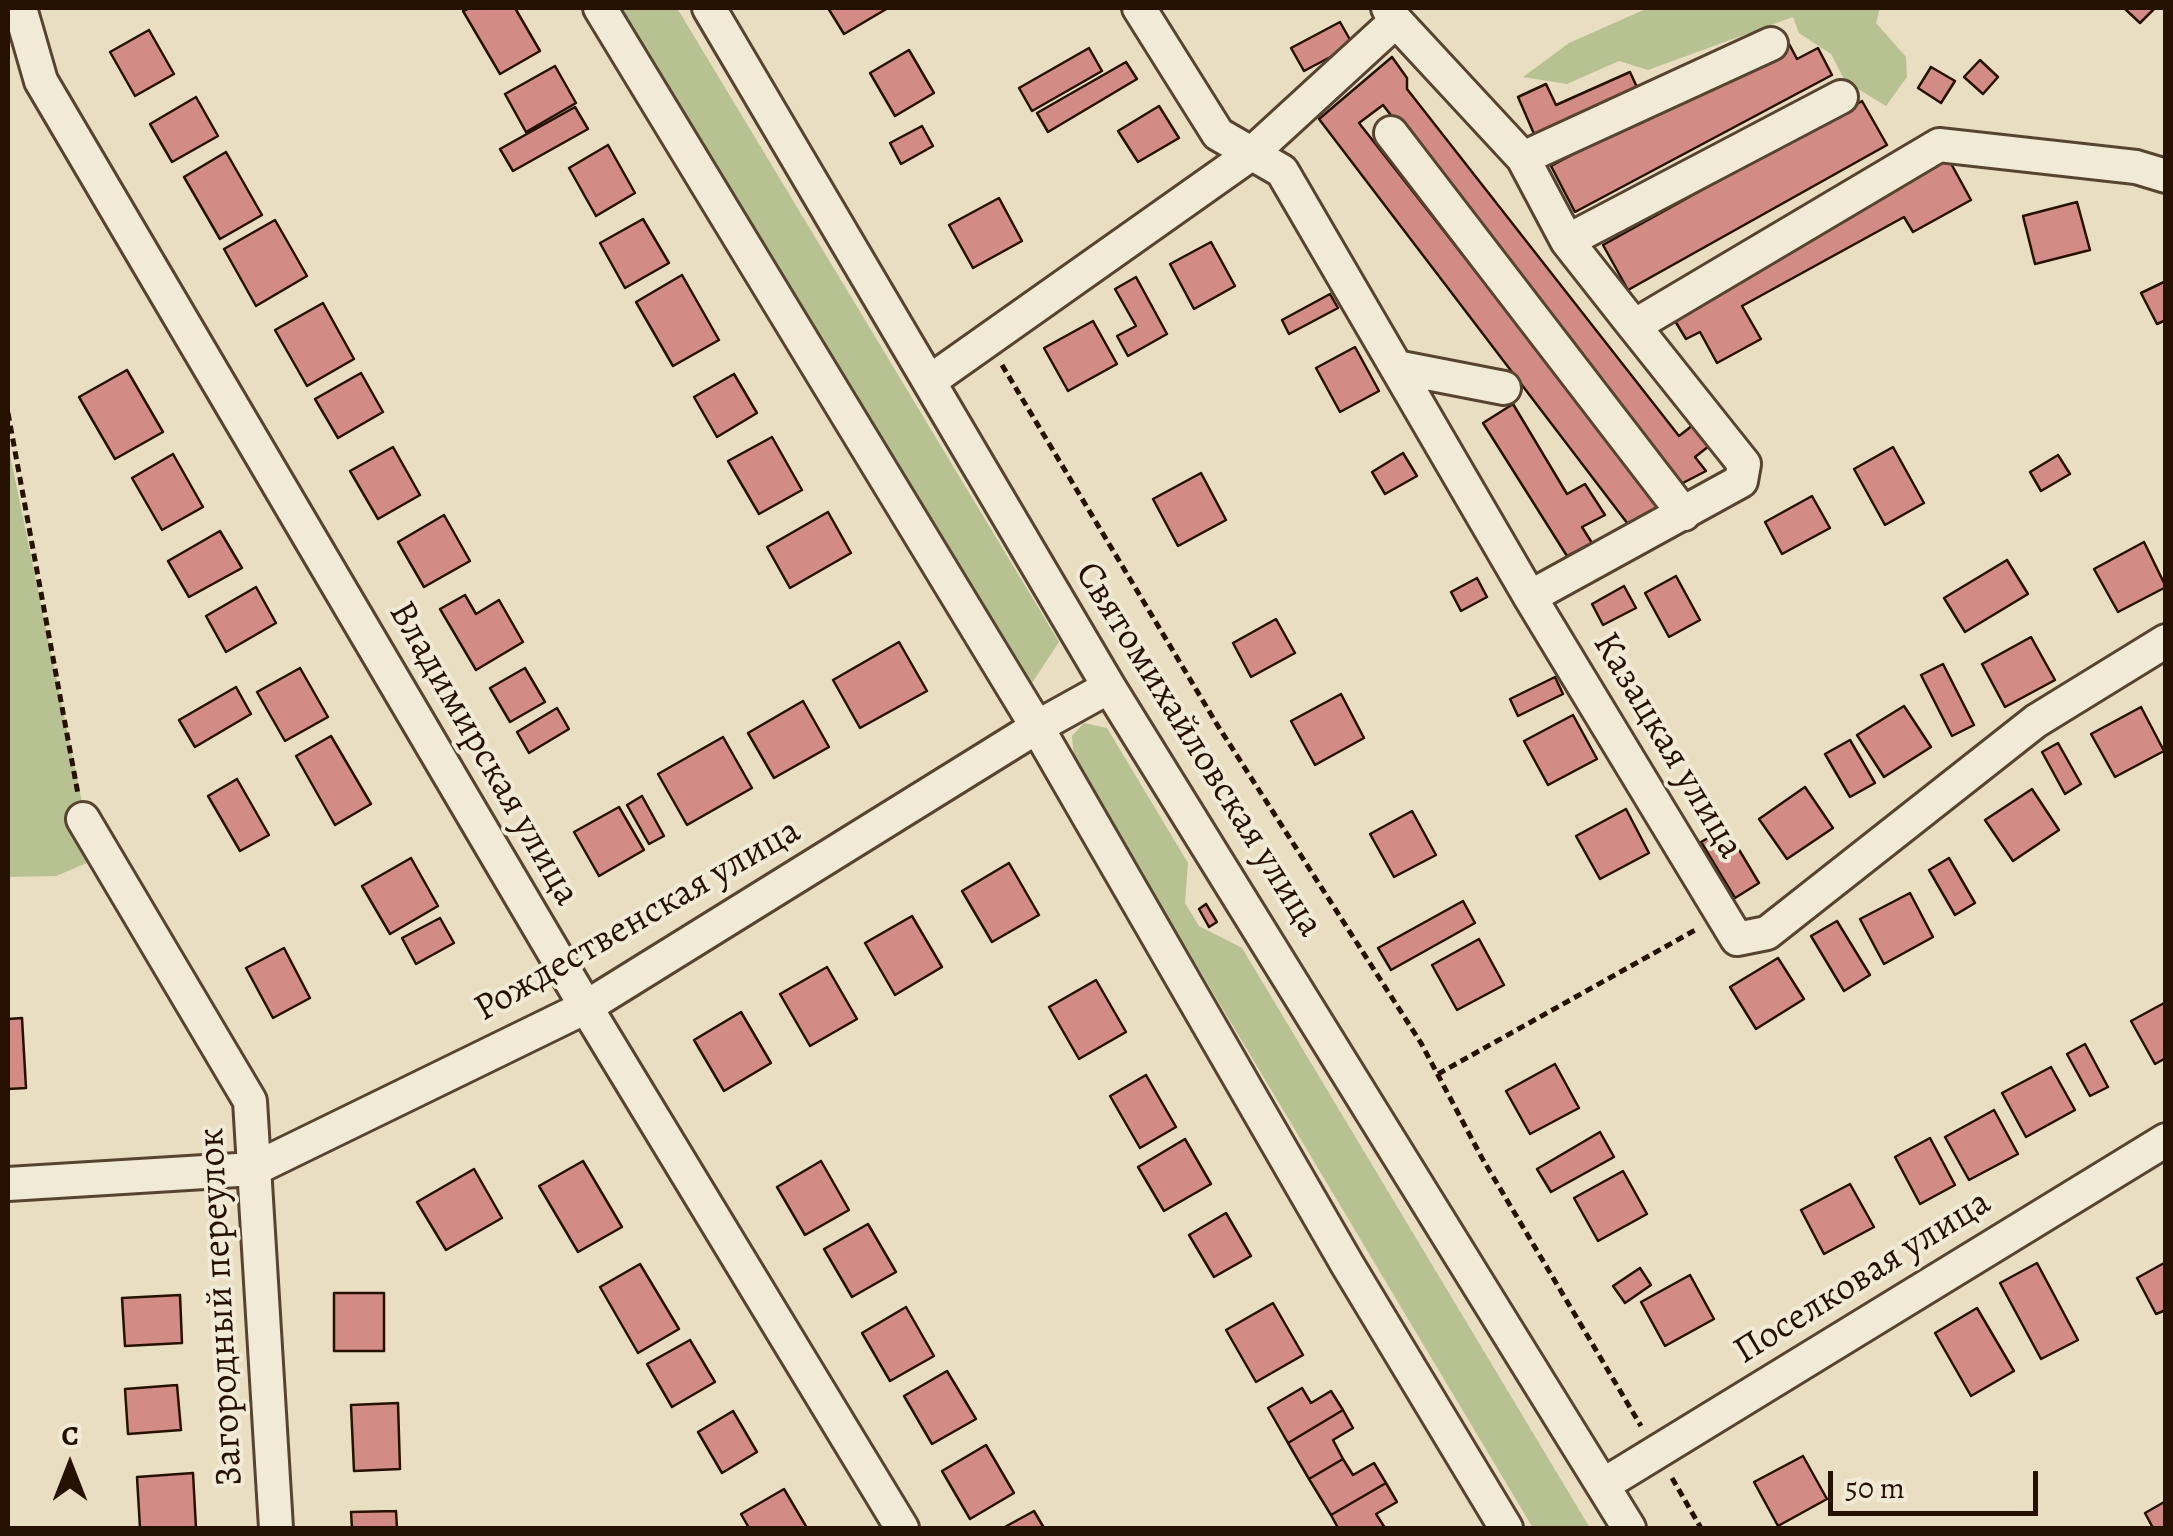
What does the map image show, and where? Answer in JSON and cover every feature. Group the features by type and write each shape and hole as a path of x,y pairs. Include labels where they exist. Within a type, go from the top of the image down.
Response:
{"street":[{"name":"Владимирская улица","path":"20,8 41,81 586,1007 902,1528"},
{"path":"600,8 1037,728 1347,1264 1506,1528"},
{"name":"Святомихайловская улица","path":"708,8 1109,687 1629,1528"},
{"name":"Казацкая улица","path":"1140,8 1218,134 1282,171 1530,597 1737,939 1767,933 2036,721 2166,641"},
{"path":"930,381 1251,154 1392,14 1522,158 1568,241 1744,464 1741,482 1530,597"},
{"path":"1522,158 1771,44"},
{"path":"1568,241 1841,97"},
{"path":"1391,133 1684,514"},
{"path":"1634,326 1939,145 2136,167 2166,176"},
{"path":"1396,367 1504,388"},
{"name":"Рождественская улица","path":"8,1184 254,1168 586,1007 1109,687"},
{"name":"Загородный переулок","path":"83,819 250,1100 276,1528"},
{"name":"Поселковая улица","path":"1603,1485 2166,1140"}],"path":[{"path":"988,341 1218,726 1421,1043 1482,1158 1702,1528"},
{"path":"8,413 83,819"},
{"path":"1438,1074 1722,915"}],"green space":[{"path":"618,8 677,8 1059,642 1024,695"},
{"path":"1648,8 1880,8 1876,23 1906,57 1907,77 1886,106 1845,81 1831,54 1799,33 1793,17 1648,70 1619,61 1567,84 1523,77 1569,43"},
{"path":"8,445 94,860 56,876 8,877"},
{"path":"1084,723 1107,728 1188,863 1185,903 1199,926 1242,948 1590,1528 1533,1528 1074,760 1072,736"}],"building":[{"path":"515,8 540,51 500,74 463,11"},
{"path":"828,8 888,8 844,34"},
{"path":"2124,8 2155,8 2140,23"},
{"path":"1340,22 1353,45 1304,71 1291,48"},
{"path":"149,30 174,74 135,96 110,52"},
{"path":"1787,40 1797,59 1818,48 1832,75 1575,212 1551,166"},
{"path":"1089,48 1102,71 1032,111 1019,88"},
{"path":"909,50 934,93 895,116 870,73"},
{"path":"1392,57 1407,78 1407,89 1679,436 1693,425 1709,446 1695,457 1706,471 1679,485 1383,105 1359,123 1660,506 1631,528 1319,119"},
{"path":"1980,60 1998,77 1983,94 1964,77"},
{"path":"1126,62 1137,79 1048,132 1037,113"},
{"path":"555,66 576,103 526,132 505,94"},
{"path":"1931,67 1955,81 1941,103 1918,88"},
{"path":"1630,72 1641,96 1538,143 1518,97 1546,84 1556,105"},
{"path":"196,97 218,136 172,162 150,124"},
{"path":"1862,101 1887,145 1628,290 1603,245"},
{"path":"1159,106 1179,138 1138,162 1118,131"},
{"path":"575,107 588,129 513,171 500,149"},
{"path":"922,126 933,146 901,164 890,143"},
{"path":"608,145 635,193 596,216 569,168"},
{"path":"226,152 262,215 220,239 184,177"},
{"path":"1948,158 1971,200 1913,232 1904,217 1742,306 1761,339 1717,363 1700,332 1686,339 1672,316"},
{"path":"999,198 1022,241 973,268 949,225"},
{"path":"2077,202 2090,250 2035,264 2023,216"},
{"path":"643,219 669,263 625,288 600,243"},
{"path":"275,220 307,276 256,306 224,249"},
{"path":"1211,242 1235,286 1194,309 1170,264"},
{"path":"682,275 719,340 673,366 636,302"},
{"path":"1136,277 1167,334 1128,356 1117,336 1136,326 1115,289"},
{"path":"2166,281 2166,320 2157,324 2141,293"},
{"path":"1330,294 1338,308 1289,334 1282,320"},
{"path":"323,303 354,359 307,386 275,330"},
{"path":"1093,321 1117,364 1068,391 1044,348"},
{"path":"1355,347 1379,391 1340,412 1316,368"},
{"path":"127,370 163,432 115,459 79,397"},
{"path":"361,373 383,412 338,438 315,399"},
{"path":"734,374 757,413 717,437 694,397"},
{"path":"1513,404 1567,494 1585,484 1605,515 1582,527 1592,543 1567,556 1483,423"},
{"path":"772,437 802,490 759,514 728,461"},
{"path":"393,447 420,495 378,519 350,471"},
{"path":"1893,447 1924,503 1885,525 1854,469"},
{"path":"1403,453 1417,476 1385,494 1372,472"},
{"path":"173,454 203,507 162,530 132,478"},
{"path":"2058,455 2070,474 2041,491 2030,472"},
{"path":"1201,473 1226,520 1178,546 1153,499"},
{"path":"1812,496 1830,528 1782,554 1765,522"},
{"path":"828,512 851,553 790,588 767,547"},
{"path":"444,515 470,561 424,587 398,542"},
{"path":"220,531 242,568 189,597 168,561"},
{"path":"2144,542 2166,587 2118,612 2094,569"},
{"path":"2007,560 2028,594 1965,632 1944,598"},
{"path":"1676,576 1700,620 1669,637 1645,593"},
{"path":"1477,578 1487,597 1461,611 1451,592"},
{"path":"1624,586 1636,608 1603,625 1592,604"},
{"path":"256,587 276,623 226,652 206,616"},
{"path":"465,595 476,614 499,600 523,642 476,670 440,609"},
{"path":"1276,619 1295,653 1251,677 1233,643"},
{"path":"2031,637 2055,680 2005,707 1982,664"},
{"path":"899,642 927,691 860,728 833,680"},
{"path":"1943,664 1974,725 1952,736 1921,675"},
{"path":"300,668 328,717 285,741 257,692"},
{"path":"525,668 545,702 510,722 490,688"},
{"path":"1555,677 1563,694 1518,716 1510,699"},
{"path":"236,687 251,714 195,747 179,720"},
{"path":"1341,694 1364,738 1315,765 1291,721"},
{"path":"803,701 829,747 774,778 748,733"},
{"path":"1904,706 1931,747 1884,777 1857,735"},
{"path":"2141,707 2164,751 2115,777 2091,734"},
{"path":"557,708 569,729 529,753 517,732"},
{"path":"1573,715 1597,759 1548,785 1524,741"},
{"path":"331,736 371,804 335,825 296,756"},
{"path":"723,737 752,788 687,825 658,774"},
{"path":"1850,740 1875,783 1850,797 1825,754"},
{"path":"2058,743 2081,784 2065,794 2042,752"},
{"path":"237,779 269,835 240,851 208,796"},
{"path":"1805,787 1833,828 1787,859 1759,819"},
{"path":"2032,789 2059,830 2013,861 1985,820"},
{"path":"642,796 664,836 649,844 627,805"},
{"path":"619,807 644,850 599,876 574,832"},
{"path":"1626,809 1649,853 1600,879 1576,836"},
{"path":"1412,811 1436,855 1394,877 1370,834"},
{"path":"1726,828 1759,883 1735,898 1701,842"},
{"path":"411,858 438,906 390,934 362,886"},
{"path":"1949,858 1975,903 1955,915 1929,870"},
{"path":"1009,863 1039,915 992,942 962,891"},
{"path":"1910,893 1933,937 1884,964 1860,919"},
{"path":"1463,901 1475,923 1391,970 1378,948"},
{"path":"1206,904 1217,922 1209,927 1199,909"},
{"path":"912,916 942,967 895,995 865,943"},
{"path":"440,918 454,943 416,964 402,938"},
{"path":"1837,921 1870,975 1844,991 1811,936"},
{"path":"1479,939 1504,985 1457,1010 1432,965"},
{"path":"284,948 310,998 273,1018 246,968"},
{"path":"1778,958 1804,999 1756,1029 1730,987"},
{"path":"827,967 857,1019 810,1046 780,994"},
{"path":"1096,980 1126,1032 1079,1059 1049,1007"},
{"path":"2166,1002 2166,1058 2155,1064 2131,1021"},
{"path":"741,1012 771,1063 724,1091 694,1040"},
{"path":"22,1018 26,1088 8,1089 8,1019"},
{"path":"2085,1044 2108,1087 2090,1096 2067,1054"},
{"path":"1555,1064 1579,1108 1530,1134 1506,1091"},
{"path":"2051,1067 2075,1110 2026,1137 2002,1093"},
{"path":"1146,1075 1176,1127 1140,1148 1110,1096"},
{"path":"1994,1110 2018,1154 1969,1180 1945,1137"},
{"path":"1600,1132 1614,1157 1551,1192 1537,1169"},
{"path":"1930,1138 1955,1185 1920,1204 1895,1157"},
{"path":"1185,1139 1211,1184 1164,1211 1138,1167"},
{"path":"583,1161 622,1227 578,1252 539,1186"},
{"path":"821,1161 849,1210 805,1235 777,1187"},
{"path":"474,1169 502,1218 446,1250 417,1202"},
{"path":"1623,1171 1647,1214 1598,1241 1574,1198"},
{"path":"1850,1184 1874,1227 1824,1254 1801,1210"},
{"path":"1226,1213 1251,1256 1214,1277 1189,1235"},
{"path":"868,1224 896,1272 852,1297 824,1249"},
{"path":"2166,1262 2166,1310 2156,1314 2137,1278"},
{"path":"2037,1263 2078,1340 2041,1359 2000,1283"},
{"path":"640,1264 679,1329 638,1353 600,1287"},
{"path":"1640,1268 1651,1285 1625,1303 1613,1286"},
{"path":"1690,1275 1714,1319 1665,1346 1641,1302"},
{"path":"334,1293 384,1293 384,1351 334,1351"},
{"path":"180,1295 182,1343 125,1346 122,1298"},
{"path":"1273,1303 1303,1355 1256,1382 1226,1330"},
{"path":"906,1307 934,1356 890,1381 862,1333"},
{"path":"1977,1308 2014,1371 1971,1396 1935,1333"},
{"path":"690,1340 715,1382 672,1407 647,1364"},
{"path":"947,1371 976,1419 932,1444 904,1396"},
{"path":"177,1385 181,1430 128,1434 125,1389"},
{"path":"1302,1388 1311,1403 1331,1391 1343,1410 1288,1443 1268,1408"},
{"path":"398,1403 400,1469 354,1471 351,1405"},
{"path":"1343,1410 1353,1428 1333,1440 1343,1459 1309,1479 1288,1443"},
{"path":"733,1411 757,1452 722,1473 698,1432"},
{"path":"986,1445 1014,1493 970,1519 942,1471"},
{"path":"1803,1456 1827,1499 1778,1526 1754,1482"},
{"path":"1343,1459 1353,1475 1374,1463 1386,1483 1331,1515 1309,1479"},
{"path":"193,1473 196,1528 140,1528 137,1477"},
{"path":"1386,1483 1397,1502 1376,1514 1385,1528 1338,1528 1331,1515"},
{"path":"784,1489 807,1528 749,1528 741,1514"},
{"path":"2166,1501 2166,1528 2153,1528 2145,1513"},
{"path":"396,1511 397,1528 352,1528 351,1512"},
{"path":"1034,1511 1044,1528 1003,1528"}]}
